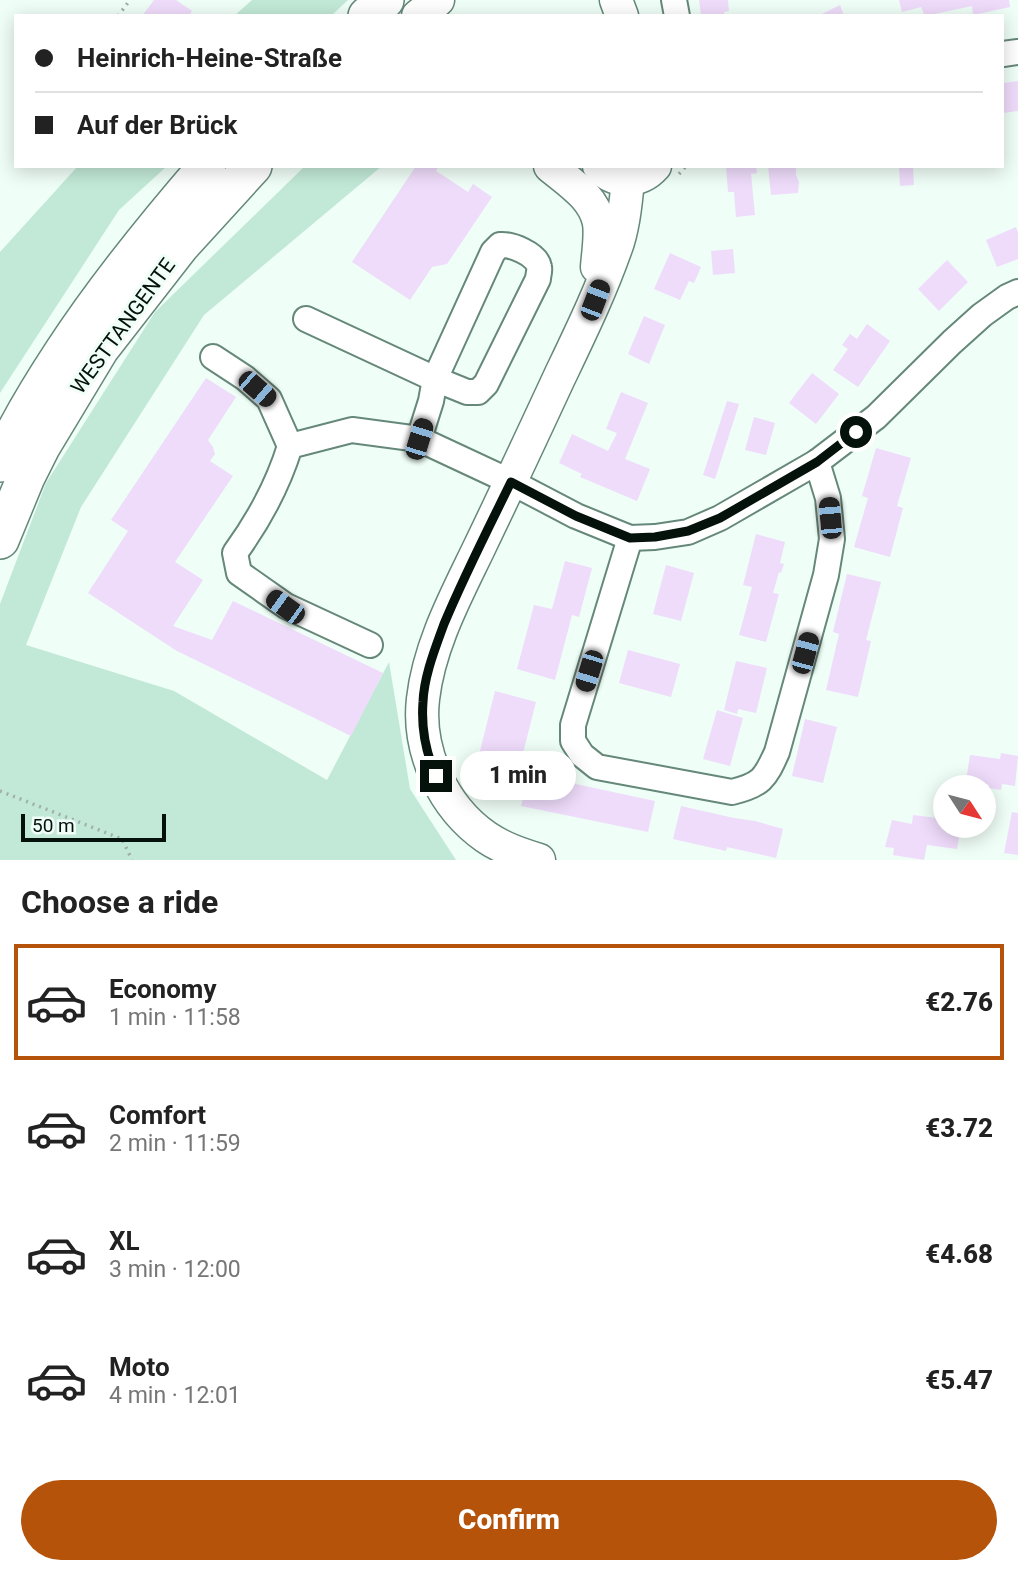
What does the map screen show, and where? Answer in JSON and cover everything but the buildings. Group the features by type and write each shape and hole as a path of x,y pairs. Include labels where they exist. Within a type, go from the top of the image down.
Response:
{"highway":[{"path":"369,14 385,0"},
{"name":"WESTTANGENTE","path":"0,463 39,388 91,309 205,168"},
{"name":"WESTTANGENTE","path":"0,540 41,447 100,349 181,245 251,168"}],"main road":[{"path":"403,0 415,14"},
{"path":"420,14 438,0"},
{"path":"552,168 584,194 596,210 600,225 595,300"},
{"path":"600,168 614,178 642,173"},
{"path":"538,860 512,852 485,836 462,816 443,790 430,762 423,732 422,700 428,670 456,596 595,300 618,241 625,212 642,173"}],"street":[{"path":"306,319 435,379 467,392 478,392 486,384 538,279 539,267 534,257 509,244 500,245 493,252 435,379 419,439"},
{"path":"290,446 352,430 419,439 576,516 630,538 688,531 720,518 817,462 876,417 982,315 1018,292"},
{"path":"213,357 245,378 269,399 290,446 267,503 235,553 239,573 285,607 370,645"},
{"path":"630,538 573,724 573,741 582,755 597,767 732,792 752,787 768,772 777,752 826,575 832,539 828,498 817,462"}],"path":[{"path":"0,791 122,839 132,860"}],"green space":[{"path":"252,0 348,0 333,14 236,14"},
{"path":"76,168 165,168 119,210 0,393 0,252"},
{"path":"303,168 380,168 204,315 81,507 26,645 174,691 327,780 389,662 410,789 456,860 0,860 0,604 46,483 155,312"}],"route":[{"path":"436,776 423,732 422,700 428,670 456,596 511,482 576,516 630,538 655,537 688,531 720,518 817,462 856,432"}]}
